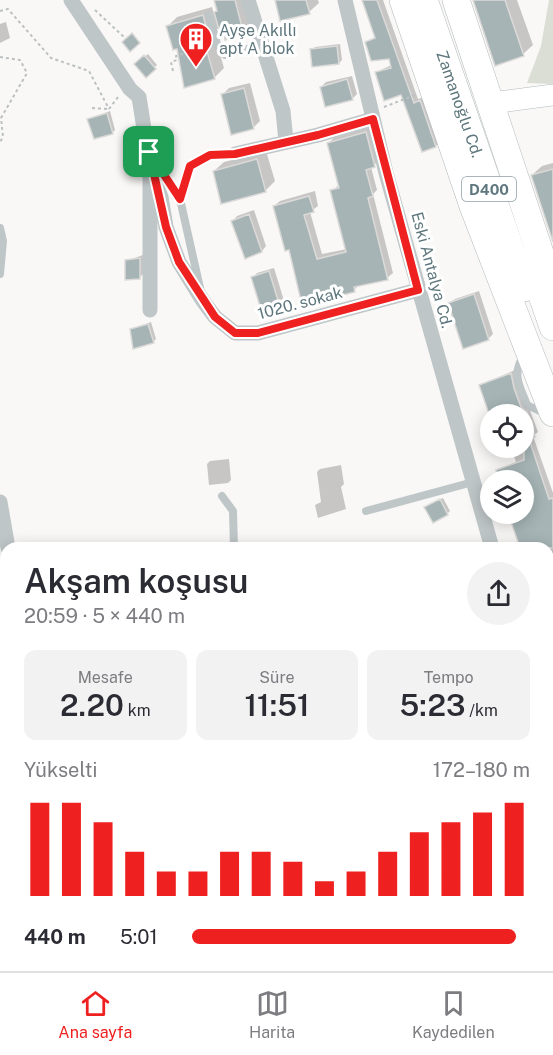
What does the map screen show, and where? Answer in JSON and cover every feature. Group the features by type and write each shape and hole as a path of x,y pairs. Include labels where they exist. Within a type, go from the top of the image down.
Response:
{"highway":[{"path":"403,0 473,206 529,346 553,415"},
{"name":"Zamanoğlu Cd.","path":"424,0 553,378"},
{"name":"Zamanoğlu Cd.","path":"440,0 553,327"},
{"path":"456,0 553,292"}],"street":[{"path":"71,0 130,89 139,97 150,159 150,310"},
{"path":"248,0 283,111 286,141"},
{"name":"Eski Antalya Cd.","path":"345,0 373,119 418,290 490,542"},
{"path":"491,103 553,96"},
{"path":"235,154 318,135 373,119"},
{"name":"1020. sokak","path":"150,159 161,197 166,227 179,262 215,317 235,333 258,333 418,290"},
{"path":"0,502 7,542"}],"lane":[{"path":"209,15 217,44 225,55 262,45"},
{"path":"150,159 180,199 203,301"},
{"path":"0,228 3,241 0,274"},
{"path":"366,511 473,482"},
{"path":"222,496 233,511 234,542"}],"path":[{"path":"91,6 126,39"},
{"path":"0,11 8,9 51,58 89,72 109,109 92,108"},
{"path":"173,70 171,62 177,60 176,56 217,44"},
{"path":"0,57 21,60 27,73 2,118 3,137 0,142"},
{"path":"392,104 434,88"},
{"path":"180,199 190,166 210,155 235,154"}],"shaded area":[{"path":"549,0 553,0 553,84 527,83 541,46"}],"building":[{"path":"214,0 235,0 244,35 225,40 224,35 221,36 214,12 217,11"},
{"path":"275,0 306,0 310,14 280,21"},
{"path":"362,0 377,0 414,103 420,100 436,147 422,152 401,95 384,101 375,72 391,68 389,59 371,61 365,42 375,38"},
{"path":"473,0 505,0 524,56 495,66"},
{"path":"203,15 209,39 204,41 215,79 184,88 177,49 173,50 166,26"},
{"path":"132,33 140,43 130,52 122,42"},
{"path":"337,46 339,64 312,67 310,49"},
{"path":"144,55 156,69 146,78 134,64"},
{"path":"347,79 353,100 325,107 320,87"},
{"path":"244,88 254,129 231,135 221,94"},
{"path":"107,113 113,134 94,139 87,119"},
{"path":"366,132 375,167 366,170 373,196 368,198 388,280 354,287 355,292 302,305 289,250 285,251 273,206 309,196 314,212 304,215 317,259 346,252 330,190 339,188 327,143"},
{"path":"257,159 266,192 221,204 213,171"},
{"path":"553,169 553,242 531,175"},
{"path":"249,214 262,252 245,259 231,221"},
{"path":"140,258 140,279 125,280 125,260"},
{"path":"269,271 281,310 263,316 251,277"},
{"path":"474,294 489,340 463,349 448,303"},
{"path":"148,324 154,343 133,349 130,329"},
{"path":"511,373 520,404 486,404 479,385"},
{"path":"534,454 549,499 553,498 553,542 518,542 512,524 534,524 534,470 496,470 524,460 524,458 534,458"},
{"path":"440,499 448,515 433,523 424,507"}],"place":[{"name":"Ayşe Akıllı apt A blok","path":"196,68"}],"route":[{"path":"373,119 418,290 258,333 235,333 215,317 179,262 166,227 161,197 150,167 149,152 180,199 190,166 210,155 221,152 235,154 318,135 373,119"}]}
